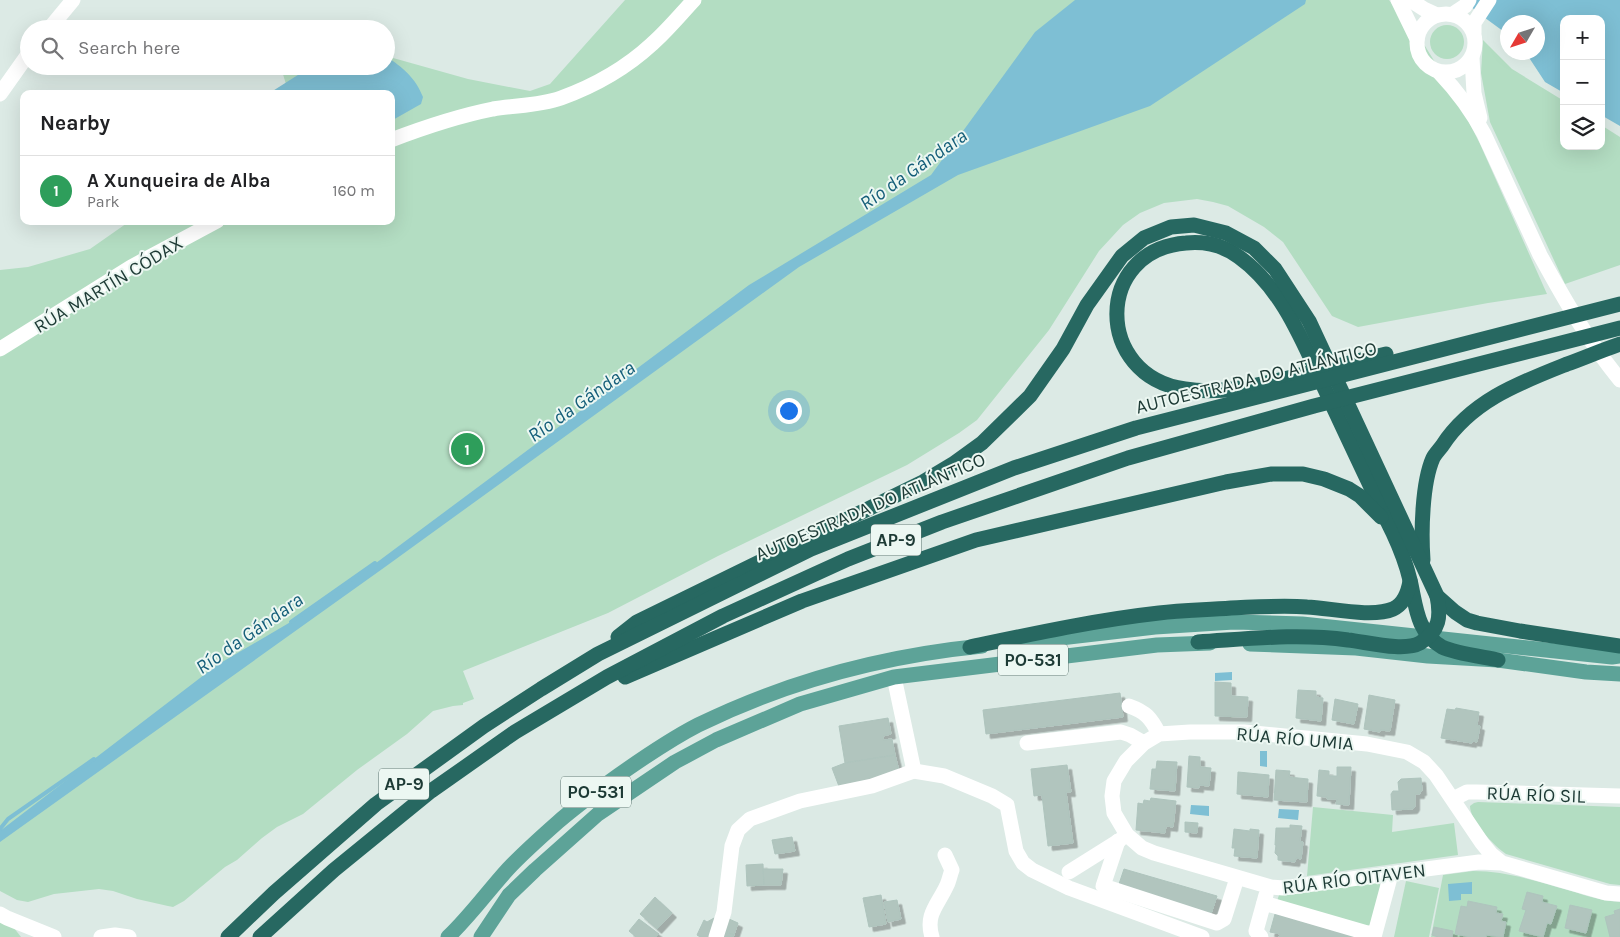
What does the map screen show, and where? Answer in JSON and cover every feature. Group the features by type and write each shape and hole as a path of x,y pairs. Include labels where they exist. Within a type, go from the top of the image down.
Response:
{"highway":[{"path":"598,654 637,622 923,482 953,464 982,443 1030,396 1063,350 1087,305 1122,256 1144,238 1171,227 1194,225 1226,233 1254,248 1275,269 1355,437 1437,596 1440,618 1429,636 1420,643 1406,646 1340,639 1276,637 1198,642"},
{"path":"1302,324 1258,272 1239,256 1221,246 1192,242 1174,244 1158,250 1147,256 1133,268 1118,295 1118,333 1128,355 1137,367 1158,382 1184,389 1214,390 1261,384 1443,340 1483,339"},
{"name":"AUTOESTRADA DO ATLÁNTICO","path":"228,937 274,893 376,804 484,726 598,654 811,549 1014,468 1136,428 1620,304"},
{"name":"AP-9","path":"260,937 334,870 431,791 544,714 607,677 723,616 848,559 942,522 1128,458 1314,406 1620,328"},
{"path":"1424,569 1422,533 1426,483 1433,458 1450,434 1472,412 1497,394 1525,380 1620,344"},
{"path":"1355,437 1403,556 1417,616 1422,627 1441,646 1498,660"},
{"path":"544,714 802,601 976,540 1226,482 1272,474 1303,474 1324,479 1360,496 1377,511 1393,533"},
{"path":"970,647 1051,630 1159,613 1233,608 1305,607 1362,612 1385,611 1402,602 1409,590 1410,580"},
{"path":"1437,596 1467,620 1617,653"}],"main road":[{"name":"PO-531","path":"448,937 459,927 509,868 560,820 653,751 698,726 807,680 841,671 900,658 970,647 1052,640 1155,627 1234,622 1302,624 1617,653"},
{"name":"PO-531","path":"482,937 509,895 535,870 598,814 675,762 716,740 800,704 894,677 1157,645 1198,642 1356,648 1428,656 1498,660 1586,672 1620,674"}],"street":[{"path":"56,20 73,0"},
{"path":"395,139 465,115 543,103 560,98 604,78 632,61 653,44 694,0"},
{"path":"1398,0 1416,39 1419,56 1424,63 1439,72 1466,103 1484,134 1550,274 1577,322 1616,375"},
{"path":"1410,0 1438,15"},
{"path":"1439,72 1449,73 1458,70 1472,58 1476,41 1474,28 1489,0"},
{"path":"1416,39 1419,31 1430,18 1461,8 1462,18 1474,28"},
{"path":"1472,58 1474,93 1484,134"},
{"path":"0,94 20,66"},
{"name":"RÚA MARTÍN CÓDAX","path":"0,349 131,267 210,225"},
{"path":"894,677 914,771"},
{"path":"1128,706 1141,710 1153,721 1159,734"},
{"path":"1027,743 1121,732 1144,743"},
{"name":"RÚA RÍO UMIA","path":"1123,838 1114,813 1112,796 1114,781 1126,761 1144,743 1159,734 1244,732 1367,744 1407,752 1424,762 1436,775 1482,843 1502,863"},
{"path":"716,937 724,912 732,846 738,830 750,819 800,801 872,786 914,771 944,776 992,796 1007,805 1016,850 1023,863 1032,870 1069,888 1202,937"},
{"name":"RÚA RÍO SIL","path":"1452,799 1467,792 1620,796"},
{"path":"1069,872 1123,838"},
{"path":"1123,838 1103,886 1217,923 1224,919 1237,878"},
{"name":"RÚA RÍO OITAVEN","path":"1123,838 1154,853 1237,878 1283,888 1479,862 1502,863"},
{"path":"932,937 929,928 930,915 948,884 952,870 945,856"},
{"path":"1502,863 1606,893 1620,894"},
{"path":"1264,903 1374,936 1391,874"},
{"path":"1261,937 1256,931 1268,886"},
{"path":"0,914 54,937"},
{"path":"101,937 115,935 129,937"}],"green space":[{"path":"625,0 1389,0 1425,46 1457,98 1480,144 1547,294 1358,327 1332,316 1283,242 1264,227 1228,206 1213,202 1197,199 1164,203 1140,213 1123,225 1099,251 1049,330 977,420 959,433 907,465 718,556 608,613 463,671 474,699 463,703 463,705 433,711 407,734 357,770 303,814 277,827 184,901 173,907 99,889 54,894 28,902 17,900 0,891 0,270 28,267 90,249 124,225 395,225 395,90 288,90 283,75 395,75 395,59 468,79 530,91 550,84"},
{"path":"1447,25 1459,30 1464,42 1459,54 1447,59 1435,54 1430,42 1435,30"},
{"path":"1483,40 1500,57 1500,60 1503,60 1512,69 1560,99 1560,150 1605,150 1605,128 1620,137 1620,265 1565,284 1490,122 1481,73"},
{"path":"1478,802 1620,807 1620,885 1610,884 1506,854 1489,839 1474,819 1470,806"},
{"path":"1313,807 1393,815 1392,832 1454,823 1458,855 1307,876"},
{"path":"1473,871 1511,875 1607,901 1620,902 1620,937 1431,937 1443,875"},
{"path":"1406,881 1439,888 1429,937 1394,937"},
{"path":"1377,882 1382,886 1370,925 1362,927 1277,901 1279,895"},
{"path":"0,921 14,928 21,937 0,937"}],"water":[{"path":"1075,0 1306,0 1305,4 1150,106 958,175 799,267 385,567 0,842 0,831 217,665 294,620 372,566 749,285 931,175 1035,32"},
{"path":"1464,0 1620,0 1620,126 1605,117 1605,15 1560,15 1560,91 1545,82 1531,60 1545,60 1545,15 1500,15 1500,29"},
{"path":"395,63 408,74 423,97 421,104 395,119 395,90 274,90 298,75 395,75"},
{"path":"1232,672 1232,680 1215,681 1215,673"},
{"path":"1260,751 1267,751 1267,767 1260,766"},
{"path":"1191,805 1209,806 1209,816 1190,814"},
{"path":"1279,809 1299,810 1298,820 1278,818"},
{"path":"1472,882 1472,894 1461,894 1461,900 1449,901 1448,884"}],"building":[{"path":"1215,682 1231,683 1231,696 1248,697 1247,717 1215,716"},
{"path":"1298,690 1316,691 1316,697 1323,698 1321,721 1296,718"},
{"path":"1120,693 1123,717 986,734 983,710"},
{"path":"1369,695 1395,700 1390,731 1380,730 1380,732 1364,729"},
{"path":"1335,699 1358,704 1354,724 1332,720"},
{"path":"1456,708 1479,712 1477,725 1480,726 1477,742 1472,741 1472,743 1441,738 1447,709 1455,710"},
{"path":"888,718 891,734 883,736 883,740 892,739 895,755 845,763 839,726"},
{"path":"895,755 899,771 840,789 832,768 845,763"},
{"path":"1189,756 1200,757 1200,767 1211,768 1209,786 1199,785 1199,788 1187,787"},
{"path":"1157,761 1177,762 1175,791 1150,789 1152,769 1156,769"},
{"path":"1067,765 1071,792 1066,792 1073,843 1048,846 1042,795 1034,796 1031,769"},
{"path":"1337,767 1351,767 1349,805 1336,804 1337,799 1317,796 1319,770 1329,771 1329,776 1337,776"},
{"path":"1276,770 1290,771 1289,777 1308,779 1307,802 1274,800"},
{"path":"1238,772 1269,775 1268,797 1237,794"},
{"path":"1421,778 1422,791 1420,791 1420,794 1415,794 1415,806 1413,809 1392,810 1391,794 1393,791 1399,791 1398,782 1401,779"},
{"path":"1151,798 1176,801 1173,827 1166,826 1165,833 1136,830 1138,803 1143,804 1144,800 1150,801"},
{"path":"1185,822 1198,823 1197,833 1185,832"},
{"path":"1290,825 1302,826 1300,841 1303,842 1301,859 1296,858 1295,862 1278,860 1278,856 1275,853 1276,828 1290,828"},
{"path":"1234,829 1259,830 1257,858 1234,856 1235,848 1232,848"},
{"path":"792,837 795,851 775,854 772,840"},
{"path":"763,864 764,885 747,886 746,865"},
{"path":"763,869 783,869 781,885 764,885"},
{"path":"1124,869 1217,896 1211,914 1118,887"},
{"path":"1527,892 1543,896 1542,902 1557,906 1551,924 1547,923 1543,937 1519,931 1526,910 1522,909"},
{"path":"881,895 886,924 869,927 863,898"},
{"path":"655,897 672,913 657,929 640,914"},
{"path":"897,900 901,919 888,922 884,902"},
{"path":"1468,901 1497,907 1496,913 1503,914 1501,921 1506,922 1503,937 1486,935 1486,937 1471,937 1455,934 1461,906 1467,907"},
{"path":"1570,905 1592,910 1586,933 1565,928"},
{"path":"1620,909 1620,937 1610,937 1605,917 1615,914 1614,911"},
{"path":"1275,914 1357,937 1279,937 1280,934 1270,932"},
{"path":"714,918 719,921 711,937 700,937 697,935 704,920 707,922"},
{"path":"639,919 659,934 656,937 636,937 629,931"},
{"path":"729,919 738,923 734,935 724,931"},
{"path":"1434,927 1453,931 1452,937 1432,935"},
{"path":"723,931 734,935 733,937 721,937"}],"waterway":[{"name":"Río da Gándara","path":"291,622 375,563"},
{"name":"Río da Gándara","path":"0,829 8,819 94,759"}],"place":[{"name":"A Xunqueira de Alba","path":"467,449"}]}
